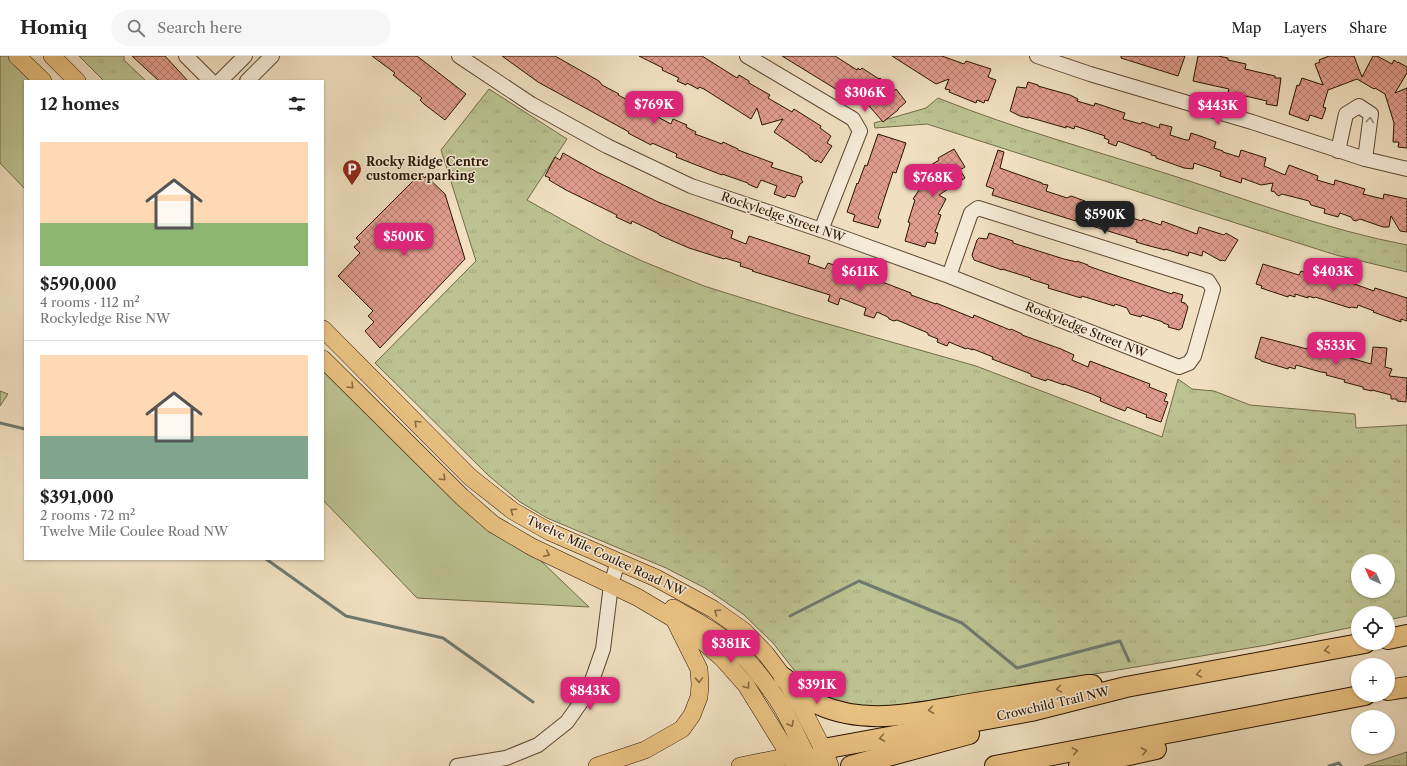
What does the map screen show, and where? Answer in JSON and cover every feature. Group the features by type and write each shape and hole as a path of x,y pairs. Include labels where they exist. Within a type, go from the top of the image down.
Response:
{"highway":[{"path":"1395,638 1407,635"},
{"name":"Crowchild Trail NW","path":"810,761 1031,711 1126,687 1351,646"},
{"path":"784,678 819,705 861,716 888,716 927,711 1086,684 1126,687"},
{"path":"1395,689 1407,686"},
{"path":"995,766 1351,698"},
{"path":"1079,766 1336,708 1351,701"},
{"path":"851,766 990,729 1031,711"}],"main road":[{"path":"17,56 42,80"},
{"path":"52,56 77,80"},
{"name":"Twelve Mile Coulee Road NW","path":"324,330 470,477 513,512 550,532 656,578 713,609 744,631 766,654 784,678 803,710 810,761"},
{"name":"Twelve Mile Coulee Road NW","path":"324,360 462,497 493,524 532,547 637,597 674,619 698,637 723,659 810,761"},
{"path":"637,597 668,605 726,640 742,655 761,676 779,702 810,761"},
{"path":"597,766 645,750 682,729 692,715 700,685 699,669 674,619"},
{"name":"Crowchild Trail NW","path":"740,766 810,761"}],"street":[{"path":"186,56 210,80"},
{"path":"221,80 245,56"},
{"path":"249,80 272,56"},
{"path":"747,56 853,119 860,131 821,230"},
{"path":"1037,56 1090,74 1252,122 1338,151 1365,159 1407,168"},
{"name":"Rockyledge Street NW","path":"461,57 531,104 607,146 691,186 821,230 949,276 1179,367 1189,363 1194,356 1213,290 1208,281 978,208 971,213 949,276"},
{"path":"1338,151 1346,114 1359,106 1371,114 1365,159"},
{"path":"457,766 506,758 538,745 567,722 588,692 603,649 611,585 618,561"}],"green space":[{"path":"0,56 14,56 39,80 24,80 24,188 0,163"},
{"path":"79,56 124,56 124,60 145,80 103,80"},
{"path":"489,89 567,139 527,200 604,243 642,261 704,286 800,316 976,366 1162,437 1178,379 1192,389 1214,391 1250,405 1355,414 1356,428 1407,425 1407,616 1395,619 1395,606 1351,606 1351,627 1267,645 945,699 881,707 864,708 827,699 805,684 773,643 743,614 705,588 666,568 547,518 520,502 489,476 375,363 476,261 441,150"},
{"path":"938,98 1026,130 1290,214 1377,239 1407,245 1407,272 1336,255 927,124 875,128 874,123 926,108"},
{"path":"324,353 589,607 417,598 324,501"},
{"path":"0,391 8,394 0,406"},
{"path":"1407,752 1407,766 1364,766"}],"building":[{"path":"132,56 165,56 187,80 158,80"},
{"path":"372,56 417,56 466,94 445,120 424,104 420,100 422,98 393,75 395,73"},
{"path":"502,56 555,56 599,81 602,85 619,94 618,95 671,124 673,119 687,125 686,127 696,132 695,134 722,144 723,142 738,150 773,163 771,167 802,177 801,179 803,182 800,184 795,197 787,195 785,198 774,194 777,186 761,180 757,188 748,183 722,175 676,157 677,154 652,143 651,145 538,82"},
{"path":"639,56 702,56 737,78 739,75 749,81 749,83 770,95 768,98 792,112 794,109 821,126 820,128 831,136 827,143 832,146 821,163 817,160 816,162 774,132 783,119 762,125 757,108 751,119 704,89 699,87 698,89 687,83 686,85 677,81 679,78"},
{"path":"782,56 835,56 857,70 858,68 860,70 862,68 879,79 880,78 892,93 896,89 906,102 883,122 857,92 852,99"},
{"path":"892,56 942,56 964,64 966,61 991,69 988,77 996,80 988,101 985,100 984,103 977,100 976,103 945,89 949,79 936,84"},
{"path":"1121,56 1185,56 1178,76 1121,58"},
{"path":"1198,56 1218,56 1228,58 1228,60 1246,64 1245,69 1275,76 1275,78 1281,78 1277,106 1266,104 1267,101 1228,92 1229,89 1193,81"},
{"path":"1329,56 1354,56 1362,77 1373,56 1377,56 1392,64 1394,60 1407,67 1407,73 1395,93 1407,88 1407,148 1398,147 1399,142 1393,142 1394,123 1385,94 1357,79 1328,90 1323,107 1326,108 1322,119 1310,115 1308,121 1289,114 1297,85 1299,86 1302,78 1323,85 1315,64 1320,62 1319,60"},
{"path":"1028,82 1070,95 1078,99 1077,101 1094,106 1095,103 1125,113 1123,119 1141,124 1142,122 1159,128 1160,124 1172,127 1170,135 1186,140 1189,140 1191,133 1203,137 1216,142 1214,148 1223,152 1239,157 1241,150 1266,158 1264,166 1285,175 1289,165 1318,176 1317,180 1334,185 1335,180 1365,189 1363,194 1383,199 1384,194 1407,199 1407,232 1400,231 1391,216 1389,227 1383,227 1360,219 1356,221 1351,217 1340,213 1338,217 1324,213 1325,209 1311,205 1309,201 1282,194 1279,196 1275,192 1271,191 1273,183 1261,185 1242,178 1241,183 1220,176 1221,172 1194,163 1193,169 1184,168 1156,158 1156,156 1151,155 1151,153 1118,141 1116,146 1108,143 1109,140 1104,138 1105,136 1075,126 1074,129 1066,126 1066,128 1020,116 1010,111 1017,87 1026,88"},
{"path":"878,134 906,143 896,173 893,172 878,218 881,220 878,228 853,221 855,215 847,212 857,183 858,184 865,165 867,166"},
{"path":"954,149 965,167 960,170 965,178 939,195 946,199 938,214 941,215 935,232 938,233 935,244 927,242 925,247 905,241 910,223 908,222 915,200 913,199 927,178 923,170 939,160 938,158"},
{"path":"998,150 1004,152 1000,168 1048,185 1046,191 1067,198 1071,196 1085,201 1084,203 1104,210 1106,204 1123,212 1122,215 1142,221 1143,219 1161,225 1162,221 1197,234 1199,227 1224,235 1226,233 1238,240 1225,261 1221,261 1203,251 1202,256 1189,252 1188,256 1136,242 1137,240 992,195 994,189 986,186"},
{"path":"563,153 597,172 658,202 733,231 731,238 746,244 749,236 810,256 808,263 825,269 828,263 864,275 911,293 911,295 973,318 974,315 1061,349 1074,355 1072,360 1088,367 1090,361 1150,384 1149,387 1167,394 1164,401 1168,402 1161,422 1146,417 1147,415 1127,407 1125,411 1117,408 1100,401 1101,398 1064,384 1047,379 1046,381 1031,376 1031,374 992,359 993,357 973,349 966,349 949,342 947,346 937,342 938,339 928,335 928,333 897,320 894,321 889,319 888,317 877,312 874,318 864,315 866,308 840,298 838,305 828,301 830,295 752,271 753,270 740,266 741,263 689,248 632,221 631,224 616,217 617,215 566,190 545,176 555,157 560,160"},
{"path":"420,174 425,178 426,176 445,194 465,259 380,348 365,331 374,322 368,316 373,311 338,276 360,253 354,247 360,242 356,238"},
{"path":"989,233 1013,241 1013,243 1064,259 1077,261 1172,294 1173,292 1183,295 1181,302 1185,303 1188,307 1182,328 1179,330 1168,327 1169,325 1163,322 1142,315 1141,317 1130,314 1127,308 1115,304 1114,306 1082,296 1081,298 1048,288 1049,285 1030,279 1031,278 974,260 972,255 977,240 979,238 987,239"},
{"path":"1263,264 1299,275 1301,271 1324,278 1325,275 1332,276 1374,291 1375,288 1407,298 1407,321 1401,319 1401,322 1358,305 1357,308 1350,308 1315,297 1308,296 1308,298 1295,294 1295,297 1289,295 1288,297 1261,288 1262,286 1256,284"},
{"path":"1261,337 1307,349 1309,344 1315,345 1371,364 1373,347 1387,348 1385,367 1392,369 1389,376 1407,378 1406,402 1391,399 1391,395 1363,389 1363,387 1344,382 1345,380 1326,375 1327,373 1296,365 1295,369 1289,367 1288,369 1261,361 1255,358"}],"waterway":[{"path":"0,423 24,429"},
{"path":"267,560 346,616 443,638 533,702"},
{"path":"790,616 859,581 962,623 1017,668 1120,641 1129,661"},
{"path":"1329,766 1339,763 1341,766"}],"place":[{"name":"Rocky Ridge Centre customer parking","path":"352,186"}]}
